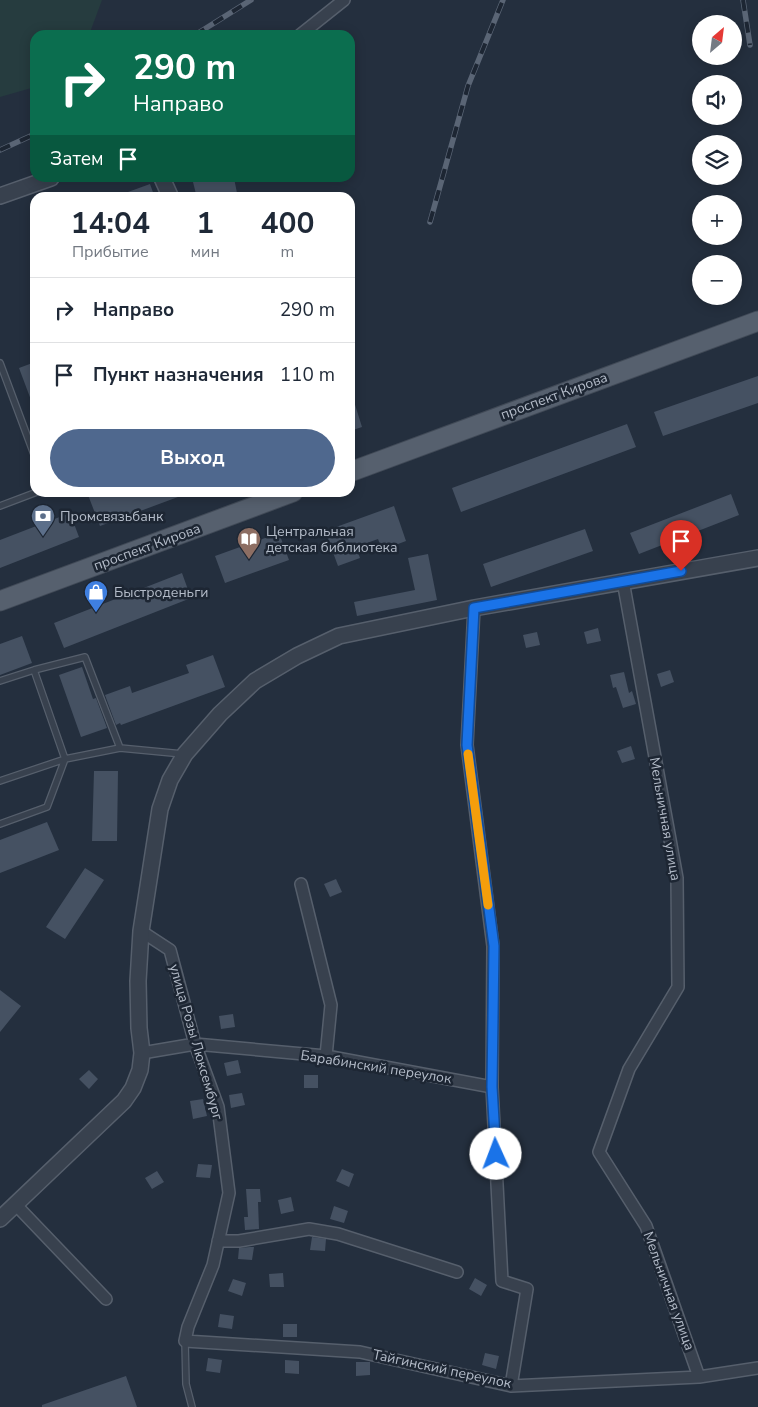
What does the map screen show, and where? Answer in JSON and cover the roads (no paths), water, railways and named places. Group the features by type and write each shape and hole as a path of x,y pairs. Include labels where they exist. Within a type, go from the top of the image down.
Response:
{"main road":[{"name":"проспект Кирова","path":"355,470 758,321"},
{"name":"проспект Кирова","path":"0,601 277,497"}],"street":[{"path":"306,30 344,0"},
{"path":"0,196 40,182"},
{"path":"0,1219 124,1102 133,1088 140,1070 142,1053 139,1028 138,981 141,931 160,809 170,780 185,754 220,714 255,681 297,656 339,636 474,608 758,558"},
{"name":"Мельничная улица","path":"623,581 677,878 678,987 629,1069 598,1152 646,1226 699,1377"},
{"path":"474,608 467,745 494,946 492,1087 502,1280 527,1289 511,1386"},
{"path":"301,884 332,1005 326,1056"},
{"name":"улица Розы Люксембург","path":"141,931 170,950 195,1044 218,1107 228,1183 229,1193 213,1265 188,1328 185,1341"},
{"name":"Барабинский переулок","path":"142,1053 195,1044 326,1056 492,1087"},
{"path":"16,1205 106,1299"},
{"path":"218,1241 239,1241 309,1229 338,1234 457,1272"},
{"name":"Тайгинский переулок","path":"185,1341 360,1352 511,1386 699,1377 758,1368"}],"lane":[{"path":"0,363 30,444"},
{"path":"0,506 30,494"},
{"path":"0,681 85,657 120,748"},
{"path":"0,824 47,807 65,759 34,670"},
{"path":"0,781 65,759 120,748 185,754"},
{"path":"185,1341 186,1384 192,1407"}],"railway":[{"path":"203,30 251,0"},
{"path":"430,222 468,86 503,0"},
{"path":"743,0 750,45"},
{"path":"0,150 30,136"}],"place":[{"name":"Промсвязьбанк","path":"43,537"},
{"name":"Центральная детская библиотека","path":"249,560"},
{"name":"Быстроденьги","path":"96,613"}]}
